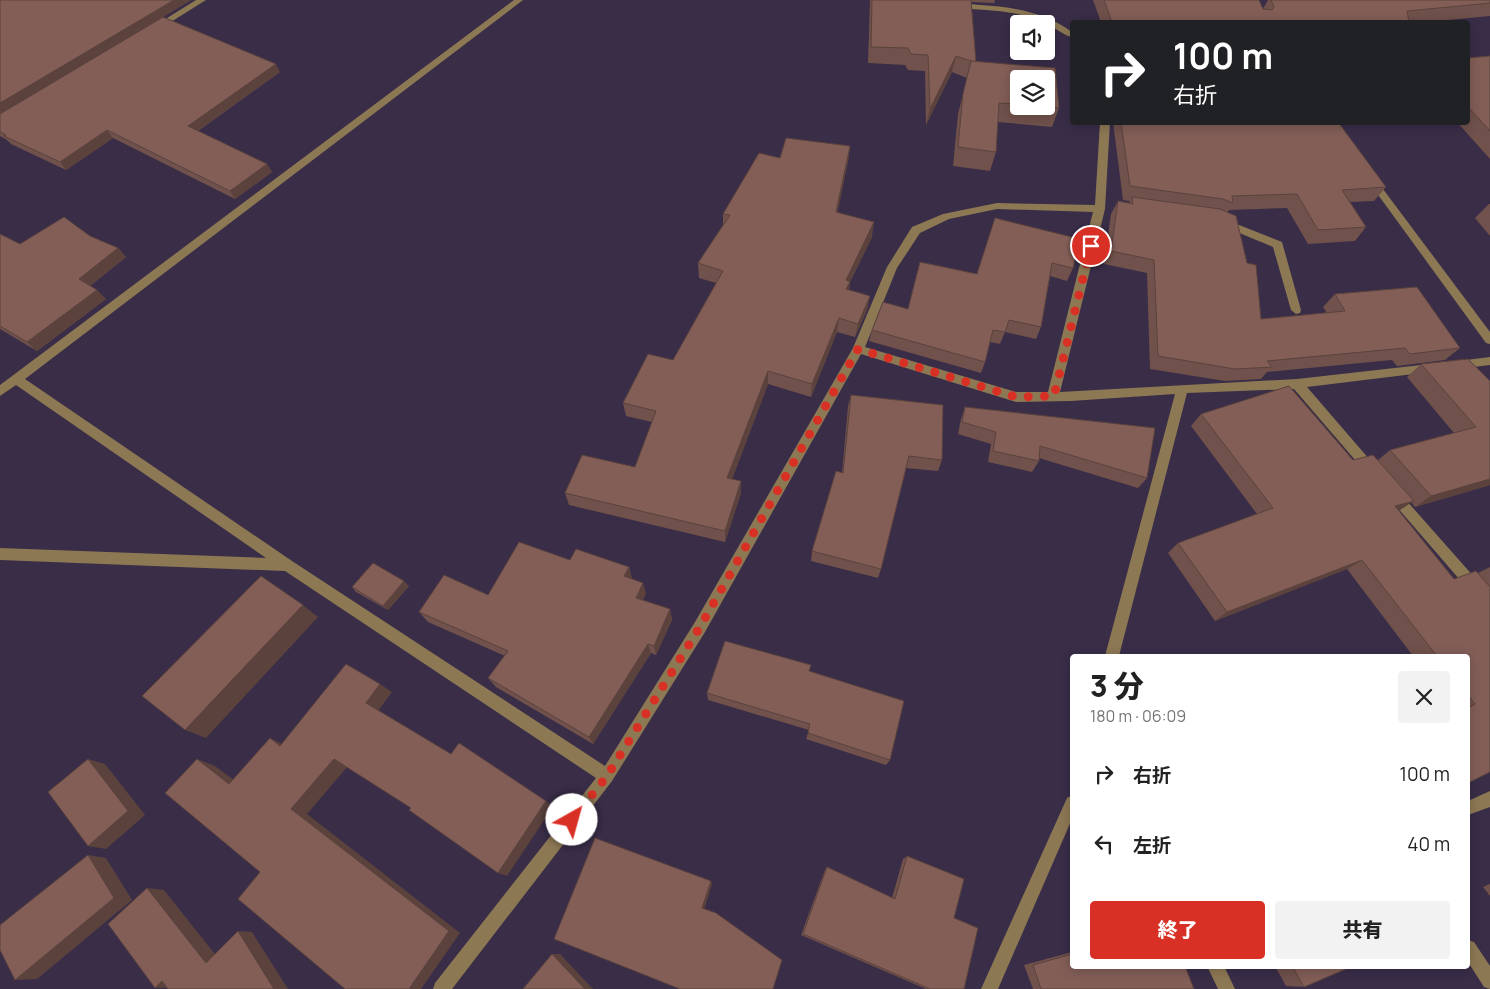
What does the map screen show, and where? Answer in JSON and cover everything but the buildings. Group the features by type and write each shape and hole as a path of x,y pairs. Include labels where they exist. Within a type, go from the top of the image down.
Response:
{"lane":[{"path":"143,35 202,0"},
{"path":"0,391 519,0"},
{"path":"1013,0 1014,10"},
{"path":"948,5 1014,10 1042,17 1056,23 1070,34"},
{"path":"1054,396 1104,205 1105,125"},
{"path":"1363,169 1490,340"},
{"path":"441,989 607,776 700,627 858,349 892,267 916,230 947,216 997,206 1104,205"},
{"path":"1214,218 1278,245 1296,310"},
{"path":"858,349 1016,397 1297,384 1490,361"},
{"path":"16,379 287,565 607,776"},
{"path":"1297,384 1490,605"},
{"path":"1113,654 1182,389"},
{"path":"0,554 287,565"},
{"path":"1470,807 1490,799"},
{"path":"989,989 1070,807"},
{"path":"1470,951 1490,981"},
{"path":"1217,969 1227,989"}],"route":[{"path":"572,820 607,776 700,627 858,349 1016,397 1054,396 1091,246"}]}
